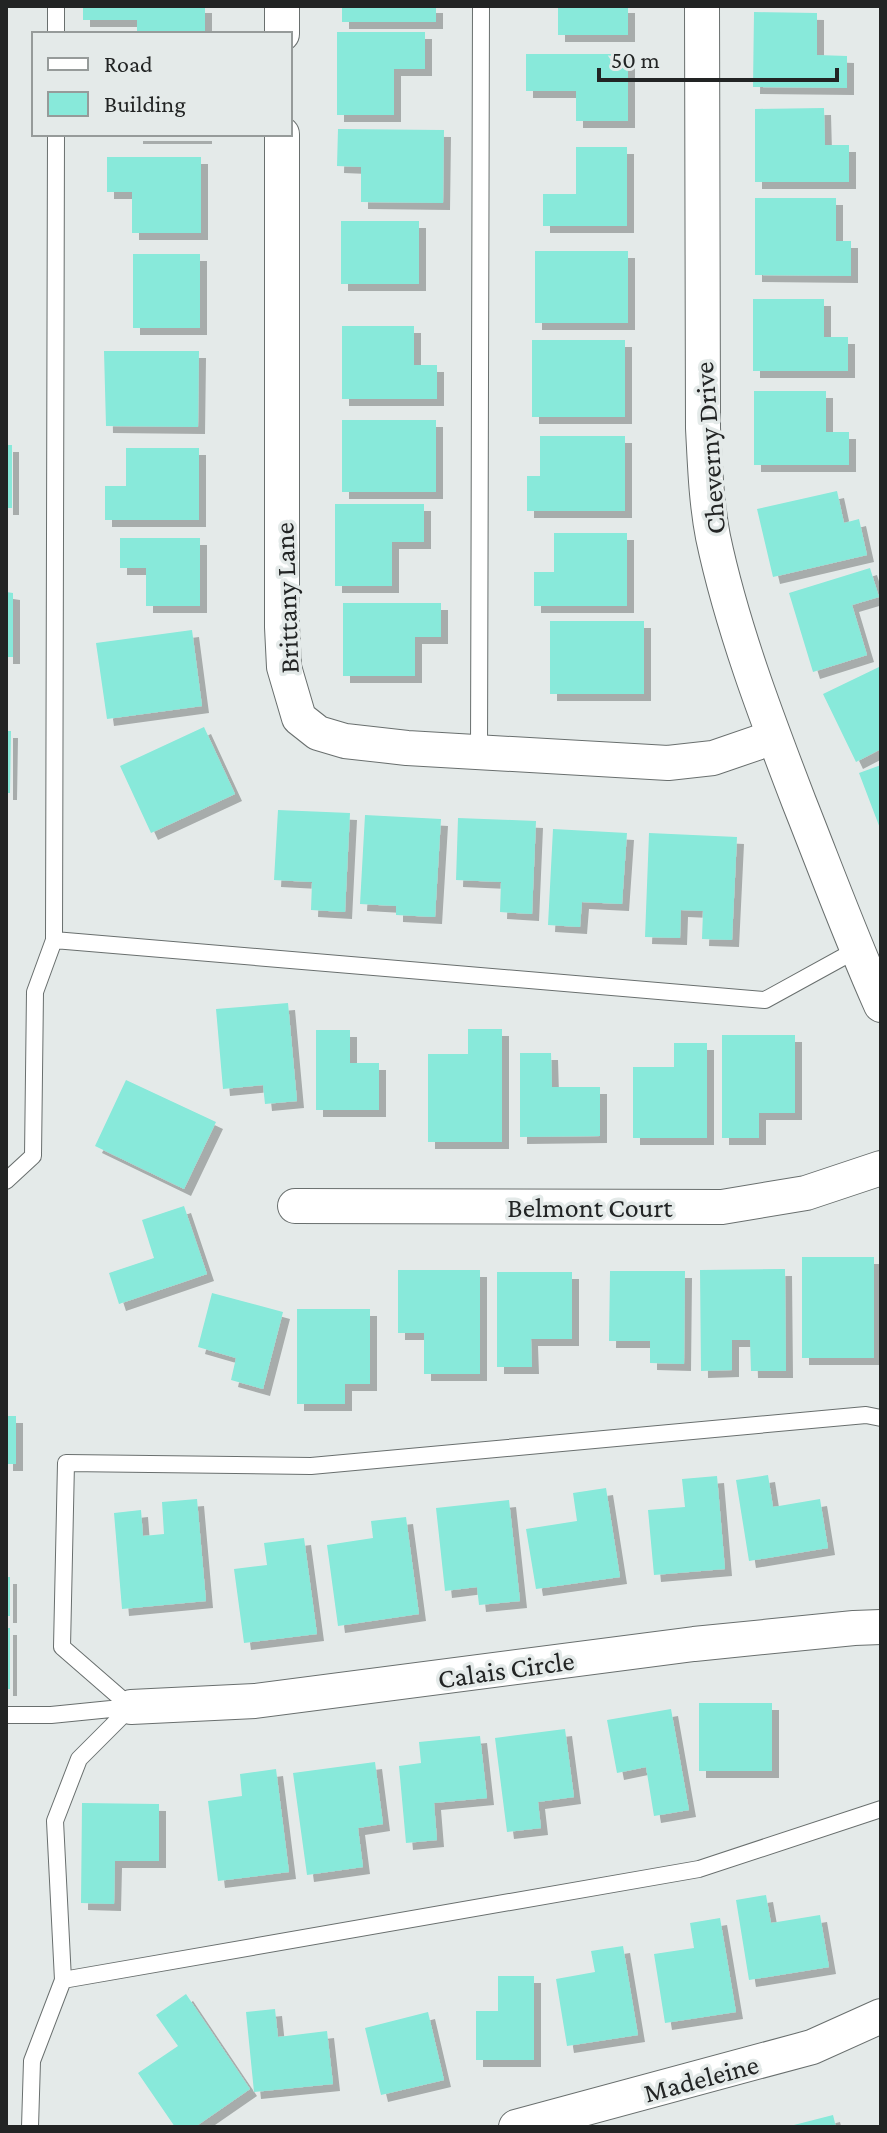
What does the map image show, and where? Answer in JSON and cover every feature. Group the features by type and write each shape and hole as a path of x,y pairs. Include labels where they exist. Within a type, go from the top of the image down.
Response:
{"street":[{"path":"282,6 282,32"},
{"name":"Cheverny Drive","path":"702,6 703,428 705,483 713,534 725,588 774,737 856,950 881,1005"},
{"name":"Brittany Lane","path":"282,136 282,627 284,667 299,718 318,733 345,741 668,763 713,758 774,737"},
{"name":"Belmont Court","path":"295,1206 722,1207 806,1193 881,1168"},
{"name":"Calais Circle","path":"131,1707 268,1700 694,1644 881,1627"},
{"name":"Madeleine","path":"516,2127 590,2117 812,2047 881,2016"}],"lane":[{"path":"56,6 56,32"},
{"path":"479,752 481,6"},
{"path":"6,1181 33,1156 35,992 54,940 56,136"},
{"path":"54,940 765,1000 856,950"},
{"path":"131,1707 62,1647 66,1463 311,1466 866,1415 881,1418"},
{"path":"6,1715 51,1715 131,1707"},
{"path":"30,2127 32,2061 63,1980 55,1821 79,1759 131,1707"},
{"path":"63,1980 699,1869 881,1809"}],"building":[{"path":"83,6 205,6 205,32 137,32 137,20 83,20"},
{"path":"342,6 436,6 436,22 342,22"},
{"path":"558,6 628,6 628,35 558,35"},
{"path":"754,12 817,13 817,55 847,56 847,88 753,87"},
{"path":"337,32 425,32 425,69 394,69 394,115 337,115"},
{"path":"526,54 628,54 628,121 576,121 576,91 526,91"},
{"path":"824,108 825,145 849,145 849,182 755,182 755,109"},
{"path":"338,129 444,130 443,203 361,202 361,167 337,166"},
{"path":"136,136 205,136 205,137"},
{"path":"576,147 627,147 627,226 543,226 543,194 576,194"},
{"path":"107,157 201,157 201,233 132,233 132,192 107,192"},
{"path":"755,198 836,198 836,241 851,241 851,276 755,275"},
{"path":"341,221 419,221 419,284 341,284"},
{"path":"535,251 628,251 628,323 535,323"},
{"path":"133,254 200,254 200,328 133,328"},
{"path":"753,299 824,299 824,337 848,337 848,371 753,371"},
{"path":"342,326 414,326 414,365 437,365 437,399 342,399"},
{"path":"532,340 625,340 625,417 532,417"},
{"path":"104,351 199,351 198,427 106,426"},
{"path":"754,391 826,391 826,432 849,432 849,465 754,465"},
{"path":"342,420 436,420 436,492 342,492"},
{"path":"540,436 625,436 625,511 527,511 527,476 540,476"},
{"path":"6,445 12,445 12,508 6,508"},
{"path":"126,448 199,448 199,520 105,520 105,486 126,486"},
{"path":"837,491 844,523 859,519 867,555 773,577 757,509"},
{"path":"335,504 424,504 424,542 392,542 392,586 335,586"},
{"path":"554,533 627,533 627,606 534,606 534,572 554,572"},
{"path":"120,538 200,538 200,606 146,606 146,568 120,568"},
{"path":"870,568 879,597 852,605 867,655 813,672 789,593"},
{"path":"6,592 13,593 13,657 6,657"},
{"path":"343,603 441,603 441,637 415,637 415,676 343,676"},
{"path":"550,621 644,621 644,694 550,694"},
{"path":"192,630 202,706 107,719 96,643"},
{"path":"879,667 881,749 856,762 823,694"},
{"path":"204,727 235,794 151,833 120,766"},
{"path":"6,731 11,731 10,793 6,793"},
{"path":"881,765 881,831 859,773"},
{"path":"278,810 350,813 345,912 311,910 312,882 274,880"},
{"path":"365,815 441,819 435,917 396,915 396,906 360,904"},
{"path":"458,818 536,821 532,914 500,912 501,882 456,880"},
{"path":"553,829 627,833 622,904 582,902 580,927 548,925"},
{"path":"649,833 737,837 732,940 702,939 703,911 681,910 680,938 645,937"},
{"path":"288,1003 297,1101 265,1104 263,1085 223,1089 216,1009"},
{"path":"468,1029 502,1029 502,1142 428,1142 428,1054 468,1054"},
{"path":"316,1030 350,1030 350,1063 379,1063 379,1110 316,1110"},
{"path":"722,1035 795,1035 795,1113 759,1113 759,1138 722,1138"},
{"path":"674,1043 707,1043 707,1138 633,1138 633,1067 674,1067"},
{"path":"520,1053 551,1053 552,1087 600,1087 600,1136 520,1137"},
{"path":"126,1080 216,1122 184,1189 95,1146"},
{"path":"184,1206 207,1274 119,1304 109,1273 154,1258 142,1220"},
{"path":"802,1257 874,1257 874,1358 802,1358"},
{"path":"785,1269 786,1371 751,1371 750,1340 732,1340 732,1370 701,1371 700,1270"},
{"path":"398,1270 480,1270 480,1374 424,1374 424,1333 398,1333"},
{"path":"610,1271 685,1271 684,1364 650,1363 650,1341 609,1341"},
{"path":"497,1272 572,1272 572,1339 531,1339 532,1367 497,1367"},
{"path":"212,1293 283,1312 263,1389 231,1380 236,1358 198,1347"},
{"path":"297,1309 370,1309 370,1384 345,1384 345,1404 297,1404"},
{"path":"6,1416 16,1416 16,1464 6,1464"},
{"path":"768,1475 773,1507 820,1499 828,1548 749,1561 736,1480"},
{"path":"717,1476 725,1569 654,1575 648,1510 685,1507 682,1479"},
{"path":"606,1488 620,1577 536,1589 526,1529 577,1521 573,1493"},
{"path":"197,1499 206,1601 122,1609 114,1513 141,1510 143,1536 164,1534 162,1502"},
{"path":"509,1500 520,1601 479,1605 477,1587 445,1591 436,1508"},
{"path":"406,1517 419,1614 338,1626 327,1545 373,1538 371,1521"},
{"path":"304,1538 317,1634 244,1643 234,1569 267,1565 264,1543"},
{"path":"6,1577 10,1577 10,1616 6,1616"},
{"path":"6,1628 10,1628 10,1689 6,1689"},
{"path":"699,1703 772,1703 772,1771 699,1771"},
{"path":"671,1709 689,1810 654,1816 646,1767 617,1773 607,1720"},
{"path":"565,1729 574,1797 538,1802 541,1828 507,1832 495,1738"},
{"path":"480,1736 487,1798 434,1803 437,1840 406,1843 399,1766 421,1763 419,1742"},
{"path":"375,1762 383,1824 358,1828 363,1867 307,1875 293,1773"},
{"path":"276,1769 289,1872 218,1881 208,1801 242,1796 240,1774"},
{"path":"82,1803 159,1804 159,1861 115,1861 114,1904 81,1903"},
{"path":"766,1895 771,1923 820,1915 829,1967 749,1980 736,1900"},
{"path":"720,1918 736,2012 665,2023 654,1954 694,1948 690,1923"},
{"path":"623,1946 638,2035 567,2046 556,1979 595,1972 591,1951"},
{"path":"498,1976 534,1976 534,2060 476,2060 476,2011 498,2011"},
{"path":"186,1994 250,2089 195,2127 175,2127 138,2073 178,2046 156,2015"},
{"path":"275,2009 278,2037 327,2031 333,2084 254,2092 246,2012"},
{"path":"428,2012 444,2080 381,2095 365,2028"},
{"path":"833,2115 836,2127 790,2127 790,2126"}]}
